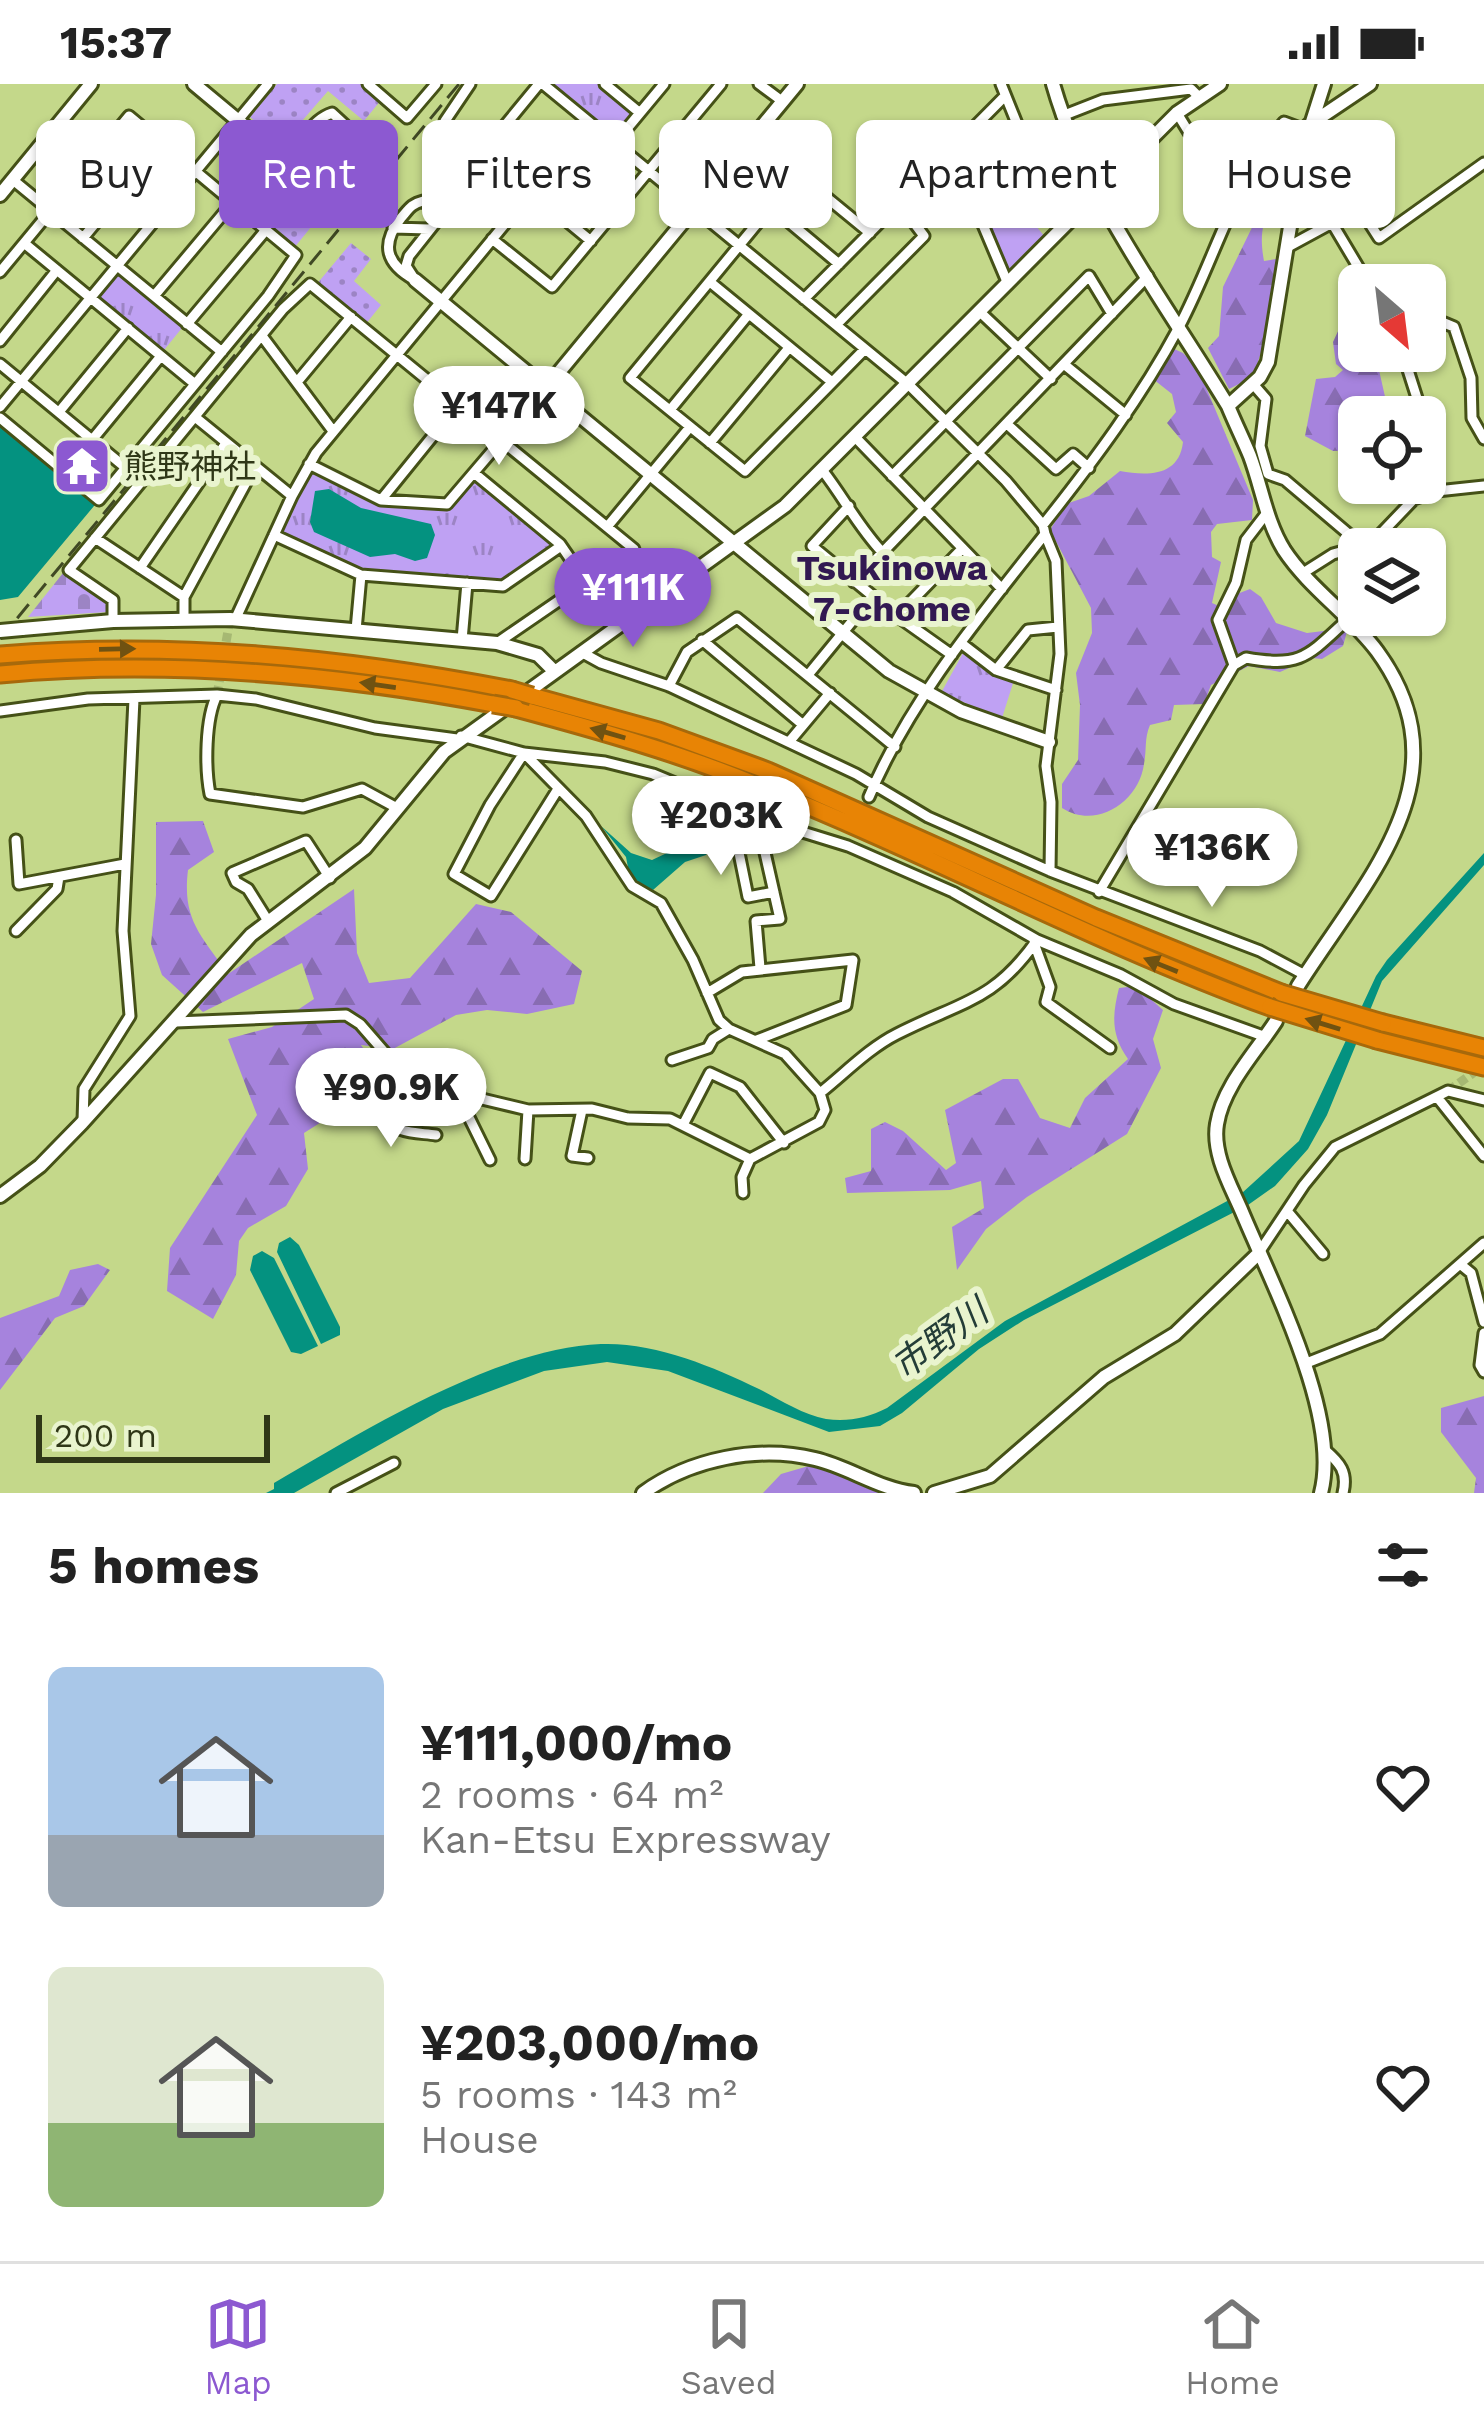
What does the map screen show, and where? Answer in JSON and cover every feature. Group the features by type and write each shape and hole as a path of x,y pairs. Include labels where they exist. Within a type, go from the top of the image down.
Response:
{"highway":[{"path":"0,655 110,649 241,652 354,663 512,690 659,731 768,771 1096,918 1276,1007 1383,1023 1484,1048"},
{"path":"0,674 110,667 240,670 308,675 516,708 654,747 760,786 1088,935 1276,1007 1377,1040 1484,1067"}],"street":[{"path":"0,195 91,84"},
{"path":"194,84 237,120 268,84"},
{"path":"368,84 382,88 407,118 436,84"},
{"path":"446,120 470,84"},
{"path":"510,120 541,84 586,120"},
{"path":"605,84 640,113"},
{"path":"634,120 664,84"},
{"path":"635,188 722,84"},
{"path":"759,84 782,101"},
{"path":"767,120 797,84"},
{"path":"1000,84 1015,120"},
{"path":"1053,84 1064,120"},
{"path":"1117,84 1128,97"},
{"path":"1159,132 1220,84"},
{"path":"1311,120 1324,84"},
{"path":"1319,120 1370,84"},
{"path":"1062,116 1103,100 1160,89 1191,89 1199,97"},
{"path":"982,120 1005,96"},
{"path":"1178,113 1183,121"},
{"path":"0,407 219,142"},
{"path":"635,159 659,179"},
{"path":"1395,227 1484,163"},
{"path":"196,171 219,191"},
{"path":"13,180 36,199"},
{"path":"398,221 412,203 423,201 435,211 436,223 406,266 415,280"},
{"path":"832,202 870,233"},
{"path":"154,296 219,218"},
{"path":"0,272 36,228"},
{"path":"71,228 222,352"},
{"path":"83,238 91,228"},
{"path":"0,418 99,500 296,255 264,228"},
{"path":"430,230 393,228 389,257 397,270 415,280 842,634 926,695 994,725 1049,742"},
{"path":"235,620 309,464 501,228"},
{"path":"575,228 591,241"},
{"path":"492,239 552,287 602,228"},
{"path":"309,464 381,500 447,504 678,228"},
{"path":"719,228 909,385 980,455 1044,529 1056,561 1060,654 1046,766 1051,802 1050,872"},
{"path":"754,228 631,378 745,471 865,349"},
{"path":"795,228 838,264"},
{"path":"804,299 875,228"},
{"path":"836,325 924,236 918,228"},
{"path":"984,228 1008,284"},
{"path":"0,1196 40,1166 251,935 365,848 423,774 459,738 734,545 824,471 1062,228"},
{"path":"1120,228 1228,406 1251,459 1266,514 1284,550 1338,610"},
{"path":"869,797 952,655 1126,415 1179,326 1224,228"},
{"path":"1228,406 1265,370 1290,228"},
{"path":"1286,248 1324,228"},
{"path":"1334,228 1356,264"},
{"path":"187,324 266,230"},
{"path":"24,243 195,384"},
{"path":"0,340 58,270"},
{"path":"892,476 1089,276 1112,314"},
{"path":"854,582 1148,276"},
{"path":"710,282 832,382"},
{"path":"113,621 113,600 69,570 310,284 634,549 496,643"},
{"path":"980,312 1052,379"},
{"path":"670,410 748,315"},
{"path":"297,382 351,317"},
{"path":"1446,324 1454,327 1471,378 1472,418 1484,439"},
{"path":"58,412 128,328"},
{"path":"262,336 333,431"},
{"path":"710,443 788,349"},
{"path":"92,440 161,356"},
{"path":"0,364 126,468"},
{"path":"1065,364 1126,415"},
{"path":"1253,384 1266,399 1260,446 1268,474 1285,480 1342,528"},
{"path":"381,500 458,405"},
{"path":"195,417 292,496"},
{"path":"1008,424 1056,470 1072,454 1089,468"},
{"path":"607,526 690,427"},
{"path":"856,438 1002,589"},
{"path":"140,568 226,442"},
{"path":"184,619 184,597 254,466"},
{"path":"824,471 863,532 883,553"},
{"path":"474,473 561,546 617,627"},
{"path":"1446,490 1484,486"},
{"path":"1388,528 1410,504"},
{"path":"849,506 812,546 896,616 952,655"},
{"path":"1234,665 1218,620 1236,583 1246,540 1266,514"},
{"path":"274,535 361,575 503,586 561,546"},
{"path":"95,538 184,597"},
{"path":"896,616 962,550"},
{"path":"1303,573 1338,553"},
{"path":"356,630 361,575"},
{"path":"462,640 466,583"},
{"path":"808,675 872,597"},
{"path":"669,686 687,652 737,618 895,747"},
{"path":"0,631 113,621 235,620 496,643 538,656 554,670"},
{"path":"996,670 1028,630 1058,627"},
{"path":"1099,892 1240,658 1286,664 1309,654 1338,628"},
{"path":"581,652 669,686 789,742 928,817 1050,872 1063,883 1260,951 1302,980 1394,840 1412,780 1412,734 1397,684 1362,636"},
{"path":"702,640 802,724"},
{"path":"961,643 996,670 1056,690"},
{"path":"789,742 830,693"},
{"path":"217,695 208,713 211,740 205,765 210,794 303,807 370,790 398,808"},
{"path":"0,711 88,699 217,695 256,699 375,728 605,762 653,774 766,821 850,843 953,892 1036,942 1121,975 1174,1004 1266,1037"},
{"path":"83,1121 84,1089 130,1016 123,931 134,699"},
{"path":"524,753 586,816 632,886 662,903 719,1020 785,1054 820,1093 825,1110 819,1122 750,1160 742,1177 743,1193"},
{"path":"524,753 454,874 491,896 558,789"},
{"path":"760,968 756,921 780,919 763,844 766,821"},
{"path":"16,840 19,884 125,864"},
{"path":"268,921 232,874 306,841 330,878"},
{"path":"763,844 738,848 748,897 774,892"},
{"path":"16,931 57,889 59,877"},
{"path":"1036,942 1049,987 1046,1002 1110,1048"},
{"path":"820,1093 891,1037 987,994 1036,942"},
{"path":"707,993 742,972 853,960 846,1005 757,1040"},
{"path":"1276,1007 1266,1037 1227,1095 1218,1118 1219,1154 1320,1411 1321,1493"},
{"path":"176,1022 346,1015 393,1062 457,1093 528,1110 582,1110 684,1123 750,1160"},
{"path":"672,1060 709,1048 713,1039 729,1029"},
{"path":"684,1123 710,1073 740,1087 784,1143"},
{"path":"415,1074 387,1114 389,1123 394,1128 436,1135"},
{"path":"934,1493 990,1476 1103,1377 1175,1334 1258,1254 1335,1148 1448,1091 1484,1100"},
{"path":"457,1093 490,1160"},
{"path":"1437,1097 1484,1156"},
{"path":"525,1159 528,1110"},
{"path":"582,1110 572,1156 588,1158"},
{"path":"1287,1211 1323,1254"},
{"path":"1304,1364 1379,1334 1484,1243"},
{"path":"1460,1264 1471,1273 1484,1322"},
{"path":"1484,1333 1480,1365 1484,1372"},
{"path":"1324,1450 1340,1464 1345,1476 1343,1493"},
{"path":"643,1493 677,1472 711,1461 757,1455 816,1459 914,1493"},
{"path":"336,1493 394,1463"}],"green space":[{"path":"277,84 362,84 381,100 365,120 328,91 303,120 250,117"},
{"path":"543,84 605,84 640,113 634,120 587,120"},
{"path":"270,228 310,228 294,248"},
{"path":"984,228 1038,228 1049,242 1008,284"},
{"path":"1252,228 1263,228 1264,261 1279,262 1271,322 1253,377 1229,389 1208,348 1219,336 1223,287"},
{"path":"351,243 371,259 354,281 381,305 365,325 316,285"},
{"path":"117,266 186,323 160,355 91,298"},
{"path":"1338,331 1338,366 1336,364 1333,342"},
{"path":"1170,347 1198,368 1253,500 1252,520 1217,524 1211,532 1212,557 1221,562 1212,603 1226,609 1237,594 1250,589 1261,597 1276,623 1307,633 1338,629 1338,636 1346,636 1343,646 1322,659 1312,658 1280,672 1249,666 1211,685 1204,704 1174,705 1171,720 1150,725 1140,778 1125,800 1102,814 1075,814 1062,808 1062,784 1078,760 1076,673 1092,633 1091,608 1050,530 1066,504 1089,496 1120,471 1160,472 1175,462 1183,442 1167,423 1176,412 1172,394 1153,379"},
{"path":"1341,372 1379,372 1385,396 1338,396 1338,451 1333,451 1305,436 1316,379"},
{"path":"309,464 381,500 447,504 474,473 561,546 503,586 361,575 274,535"},
{"path":"63,573 108,602 109,612 28,617"},
{"path":"963,653 995,675 1014,680 1002,718 941,693"},
{"path":"203,821 214,852 188,870 188,902 202,937 228,974 354,889 357,953 369,983 410,978 476,904 511,912 582,971 574,1004 527,1014 487,1010 456,1015 393,1049 361,1045 386,1081 304,1133 308,1169 286,1206 248,1228 239,1241 236,1275 213,1319 167,1291 170,1248 257,1115 228,1039 272,1027 314,999 302,963 203,1012 162,975 151,944 156,822"},
{"path":"1136,986 1163,1010 1153,1039 1161,1068 1127,1134 1027,1197 986,1229 957,1270 952,1227 984,1208 981,1181 950,1190 847,1193 845,1178 871,1171 871,1129 885,1122 903,1131 946,1170 956,1163 945,1110 1003,1079 1018,1079 1040,1118 1070,1128 1085,1098 1128,1059 1116,1033 1115,1008 1119,988"},
{"path":"98,1264 110,1270 84,1306 55,1318 0,1390 0,1318 59,1296 70,1270"},
{"path":"1484,1396 1484,1493 1474,1493 1476,1478 1441,1432 1441,1408"},
{"path":"812,1465 887,1493 763,1493 781,1474"}],"water":[{"path":"0,418 99,500 18,597 0,600"},
{"path":"329,489 361,508 431,524 435,535 427,558 370,557 314,532 310,522 315,491"},
{"path":"601,826 631,853 652,860 712,836 706,855 685,862 653,890 630,878 626,857"},
{"path":"1484,853 1484,865 1382,981 1327,1115 1308,1149 1275,1186 1248,1205 1024,1320 880,1426 829,1432 668,1371 607,1362 544,1371 443,1409 294,1493 266,1493 274,1489 274,1483 432,1396 475,1376 561,1349 621,1344 662,1351 826,1419 857,1418 887,1408 1005,1321 1242,1193 1299,1141 1376,976"},
{"path":"290,1237 299,1245 340,1327 340,1335 321,1344 277,1252 279,1243"},
{"path":"262,1251 274,1258 318,1346 301,1354 291,1352 250,1270 253,1256"}],"tunnel":[{"path":"217,695 230,619"},
{"path":"1448,1091 1480,1068"}],"railway":[{"path":"0,639 459,84"}],"place":[{"name":"熊野神社","path":"82,466"}],"district":[{"name":"Tsukinowa 7-chome","path":"892,588"}],"water label":[{"name":"市野川","path":"940,1339"}]}
